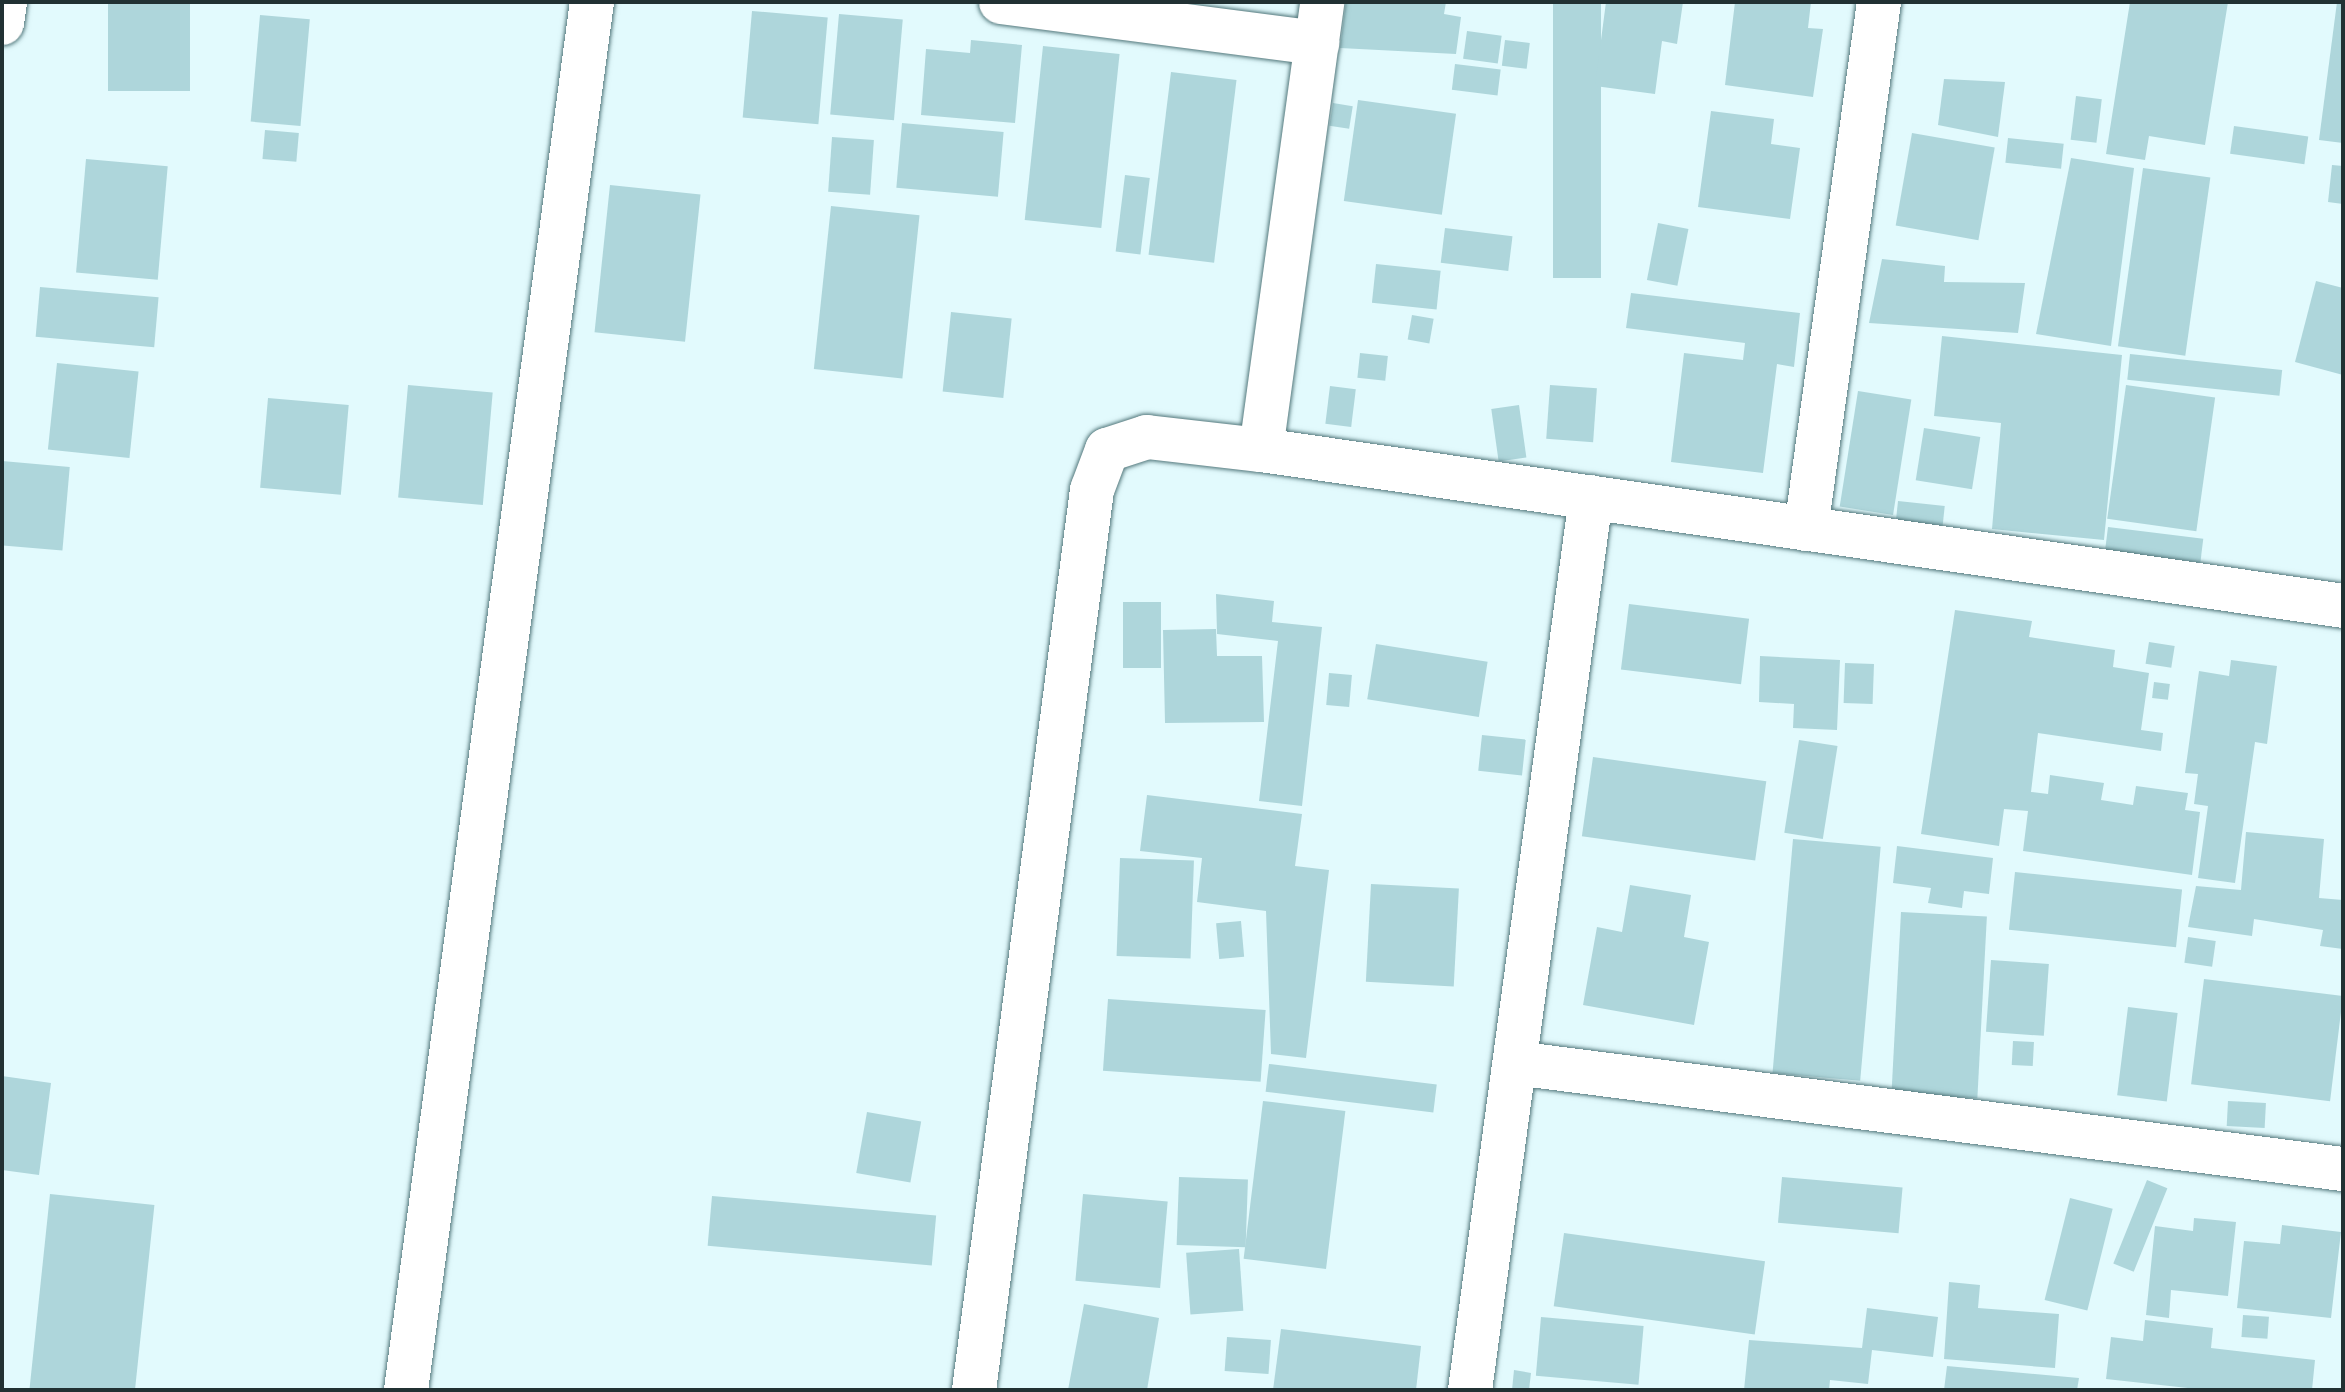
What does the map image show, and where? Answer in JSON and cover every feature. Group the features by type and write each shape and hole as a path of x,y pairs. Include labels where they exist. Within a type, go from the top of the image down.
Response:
{"street":[{"path":"2,23 5,2"},
{"path":"406,1390 592,2"},
{"path":"1001,2 1319,22 1261,450"},
{"path":"1806,529 1879,2"},
{"path":"974,1390 1092,490 1107,450 1147,437 1261,450 2343,606"},
{"path":"1470,1390 1591,497"},
{"path":"1515,1063 2343,1169"}],"building":[{"path":"108,2 190,2 190,91 108,91"},
{"path":"1346,2 1446,2 1444,14 1461,17 1456,54 1340,48"},
{"path":"1553,2 1601,2 1601,278 1553,278"},
{"path":"1606,2 1683,2 1677,44 1662,41 1655,94 1595,86"},
{"path":"1735,2 1811,2 1808,28 1823,29 1813,97 1725,85"},
{"path":"2130,2 2228,2 2205,145 2149,136 2145,160 2106,154"},
{"path":"2337,2 2343,2 2343,143 2319,140"},
{"path":"752,11 828,18 818,124 743,118"},
{"path":"839,14 903,20 894,120 830,115"},
{"path":"260,15 310,19 300,126 251,122"},
{"path":"1467,31 1502,36 1498,64 1463,59"},
{"path":"971,40 1022,45 1015,123 921,115 926,49 970,53"},
{"path":"1505,40 1530,43 1527,69 1502,66"},
{"path":"1043,46 1120,54 1101,228 1025,220"},
{"path":"1455,64 1501,70 1497,95 1452,90"},
{"path":"1171,72 1237,80 1214,263 1149,255"},
{"path":"1944,79 2005,82 1998,137 1938,125"},
{"path":"2076,96 2102,99 2096,143 2071,140"},
{"path":"1358,100 1456,114 1442,215 1344,201"},
{"path":"1333,103 1353,106 1349,129 1329,126"},
{"path":"1711,111 1774,119 1771,144 1800,148 1790,219 1698,207"},
{"path":"902,123 1004,132 998,197 896,188"},
{"path":"2234,126 2308,136 2304,164 2230,154"},
{"path":"265,130 299,133 296,162 262,159"},
{"path":"1912,133 1995,148 1978,240 1896,226"},
{"path":"832,137 874,140 870,195 828,192"},
{"path":"2008,138 2064,144 2061,169 2005,163"},
{"path":"2071,158 2134,168 2111,346 2036,334"},
{"path":"86,159 168,166 158,280 76,273"},
{"path":"2332,165 2343,166 2343,204 2328,202"},
{"path":"2143,168 2210,177 2185,356 2118,346"},
{"path":"1125,175 1150,178 1140,254 1116,251"},
{"path":"610,185 701,195 685,342 595,332"},
{"path":"831,206 920,215 902,378 814,369"},
{"path":"1658,223 1688,229 1677,286 1647,280"},
{"path":"1445,228 1512,236 1508,271 1441,263"},
{"path":"1882,259 1945,266 1944,282 2025,283 2018,333 1869,323"},
{"path":"1376,264 1441,271 1437,310 1372,303"},
{"path":"2316,281 2343,288 2343,375 2295,362"},
{"path":"40,287 159,297 154,347 36,337"},
{"path":"1631,293 1800,313 1794,367 1777,364 1763,473 1671,462 1684,353 1743,360 1745,343 1626,328"},
{"path":"951,312 1012,318 1003,398 943,392"},
{"path":"1412,315 1434,319 1429,343 1408,340"},
{"path":"1942,336 2122,355 2104,540 1992,529 2001,423 1934,416"},
{"path":"1360,353 1388,356 1385,381 1357,378"},
{"path":"2130,354 2282,370 2279,396 2127,380"},
{"path":"57,363 139,372 129,458 48,450"},
{"path":"408,385 493,392 483,505 398,498"},
{"path":"1550,385 1597,388 1593,442 1546,439"},
{"path":"2126,385 2215,398 2196,531 2107,519"},
{"path":"1330,386 1356,389 1351,427 1325,424"},
{"path":"1858,391 1911,399 1893,515 1840,507"},
{"path":"268,398 349,405 341,495 260,488"},
{"path":"1519,405 1526,457 1499,461 1491,409"},
{"path":"1924,428 1980,437 1972,489 1916,480"},
{"path":"2,461 70,467 62,551 2,545"},
{"path":"1898,501 1945,506 1943,526 1896,521"},
{"path":"2108,527 2203,539 2200,563 2105,551"},
{"path":"1216,594 1274,601 1272,622 1322,627 1302,806 1259,801 1278,641 1217,634"},
{"path":"1123,602 1161,602 1161,668 1123,668"},
{"path":"1629,604 1749,619 1741,684 1621,670"},
{"path":"1955,610 2032,621 2029,637 2115,650 2113,667 2149,673 2141,730 2163,733 2161,751 2038,733 2031,792 2048,794 2050,775 2104,783 2101,800 2133,805 2136,786 2188,793 2185,810 2200,812 2192,875 2023,851 2028,811 2004,809 1999,846 1921,834"},
{"path":"1216,629 1217,656 1262,656 1264,722 1165,723 1163,630"},
{"path":"2149,642 2175,646 2171,668 2146,664"},
{"path":"1376,644 1488,662 1479,717 1367,699"},
{"path":"1760,656 1840,660 1837,730 1793,728 1794,704 1759,702"},
{"path":"2231,660 2277,666 2267,744 2255,742 2235,883 2198,878 2208,806 2194,804 2198,774 2185,773 2199,671 2229,676"},
{"path":"1845,663 1874,664 1873,704 1844,703"},
{"path":"1329,673 1352,675 1349,707 1326,705"},
{"path":"2154,682 2170,684 2168,700 2152,698"},
{"path":"1482,735 1526,740 1522,775 1478,771"},
{"path":"1799,740 1838,746 1823,839 1784,833"},
{"path":"1593,757 1766,781 1755,861 1582,836"},
{"path":"1147,795 1302,814 1295,866 1329,870 1306,1058 1271,1054 1266,911 1197,902 1202,858 1140,851"},
{"path":"2246,832 2324,839 2319,898 2343,900 2343,949 2320,946 2323,930 2254,919 2252,936 2188,927 2196,886 2241,890"},
{"path":"1793,839 1881,847 1860,1081 1773,1073"},
{"path":"1897,846 1993,858 1989,894 1964,891 1962,908 1928,903 1931,888 1893,883"},
{"path":"1120,858 1194,861 1191,959 1117,956"},
{"path":"2015,872 2182,890 2176,947 2009,930"},
{"path":"1371,884 1459,889 1454,986 1366,982"},
{"path":"1630,885 1691,895 1684,937 1709,942 1694,1025 1583,1005 1597,927 1622,932"},
{"path":"1901,912 1987,917 1977,1098 1891,1094"},
{"path":"1241,921 1244,957 1219,959 1216,923"},
{"path":"2188,937 2216,941 2212,967 2184,963"},
{"path":"1991,960 2049,964 2044,1036 1986,1032"},
{"path":"2204,979 2343,996 2330,1101 2191,1084"},
{"path":"1108,999 1266,1010 1261,1082 1103,1071"},
{"path":"2128,1007 2178,1013 2167,1101 2117,1095"},
{"path":"2013,1041 2034,1042 2033,1066 2012,1065"},
{"path":"1269,1064 1437,1085 1433,1112 1266,1092"},
{"path":"2,1076 51,1083 39,1175 2,1170"},
{"path":"1263,1101 1345,1111 1326,1269 1244,1259"},
{"path":"2228,1101 2266,1103 2265,1128 2227,1126"},
{"path":"867,1112 921,1122 910,1183 856,1173"},
{"path":"1179,1177 1248,1179 1246,1247 1177,1245"},
{"path":"1782,1177 1903,1188 1899,1233 1778,1223"},
{"path":"2147,1180 2167,1188 2134,1272 2113,1263"},
{"path":"50,1194 154,1205 135,1390 29,1390"},
{"path":"1083,1194 1168,1201 1160,1288 1075,1281"},
{"path":"712,1196 936,1216 932,1265 708,1246"},
{"path":"2070,1198 2113,1209 2087,1311 2045,1300"},
{"path":"2194,1218 2236,1222 2228,1296 2171,1290 2169,1318 2146,1315 2155,1226 2193,1231"},
{"path":"2282,1225 2341,1232 2331,1318 2237,1308 2244,1241 2280,1244"},
{"path":"1564,1233 1765,1261 1755,1335 1554,1306"},
{"path":"1239,1249 1243,1311 1190,1315 1186,1253"},
{"path":"1949,1282 1980,1285 1978,1308 2059,1314 2055,1368 1944,1359"},
{"path":"1084,1304 1159,1318 1147,1390 1068,1390"},
{"path":"1867,1308 1938,1317 1933,1357 1872,1350 1868,1384 1830,1380 1829,1390 1744,1390 1749,1340 1862,1348"},
{"path":"2243,1315 2269,1317 2267,1339 2241,1337"},
{"path":"1541,1317 1644,1326 1638,1385 1536,1376"},
{"path":"2145,1320 2213,1328 2211,1348 2315,1360 2312,1390 2206,1390 2106,1379 2111,1337 2143,1341"},
{"path":"1281,1329 1421,1346 1416,1390 1273,1390"},
{"path":"1227,1337 1271,1340 1269,1374 1225,1371"},
{"path":"1947,1366 2079,1378 2077,1390 1944,1390"},
{"path":"1514,1370 1531,1373 1529,1390 1512,1390"}]}
